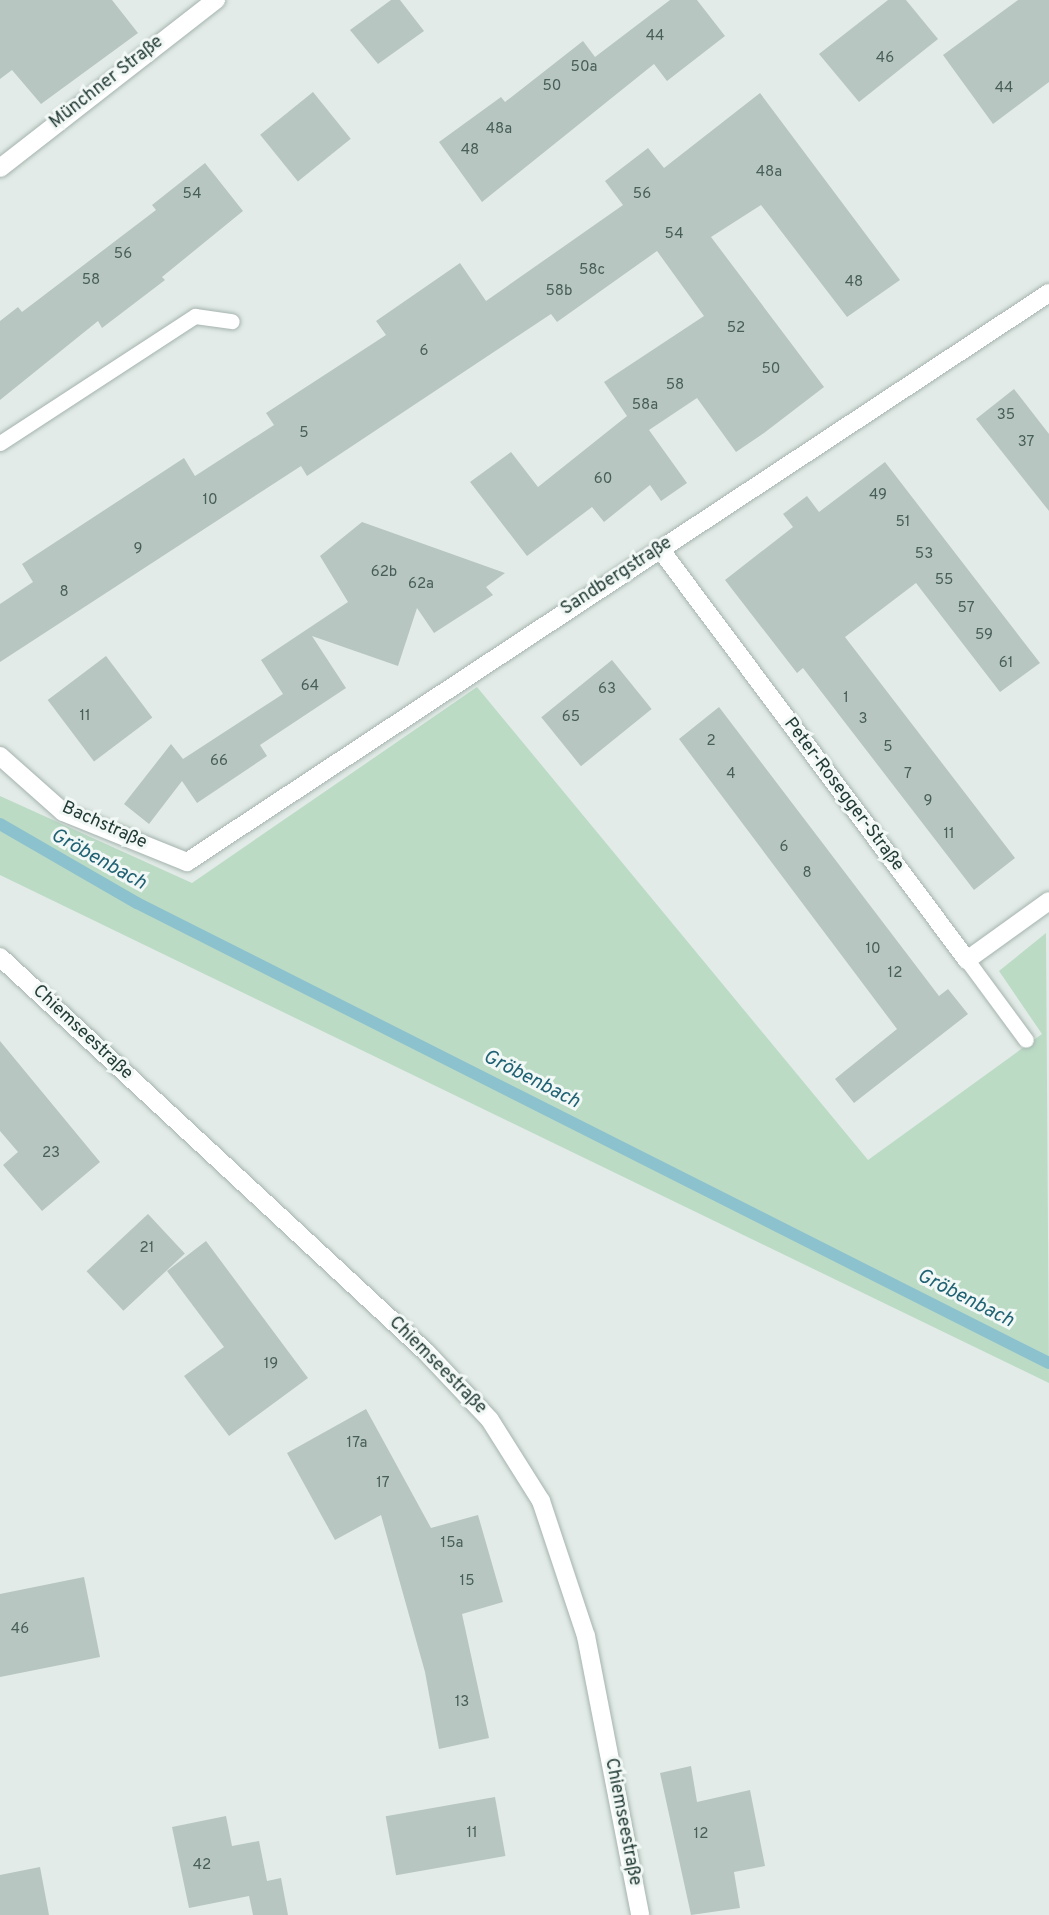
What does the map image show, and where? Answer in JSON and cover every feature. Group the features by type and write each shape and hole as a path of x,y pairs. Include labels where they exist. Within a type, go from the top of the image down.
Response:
{"street":[{"name":"Münchner Straße","path":"0,168 216,0"},
{"name":"Sandbergstraße","path":"187,862 1049,293"},
{"name":"Peter-Rosegger-Straße","path":"660,549 967,960"},
{"name":"Bachstraße","path":"0,756 63,812 187,862"},
{"path":"967,960 1049,901"},
{"name":"Chiemseestraße","path":"0,957 426,1352 490,1420 541,1501 586,1636 640,1915"}],"lane":[{"path":"0,443 195,316 232,321"},
{"path":"967,960 1026,1040"}],"green space":[{"path":"477,687 868,1160 1042,1034 999,971 1046,933 1049,1383 0,875 0,796 192,883"}],"building":[{"path":"0,0 112,0 138,33 41,104 12,70 0,79"},
{"path":"391,0 400,0 424,31 378,64 350,30"},
{"path":"670,0 697,0 725,36 667,81 654,64 482,202 439,142 501,97 505,102 583,41 595,57"},
{"path":"888,0 906,0 938,39 859,102 819,54"},
{"path":"1018,0 1049,0 1049,82 993,124 943,55"},
{"path":"313,92 351,139 298,181 260,135"},
{"path":"760,93 900,280 847,317 761,205 711,237 824,387 764,433 736,452 697,398 649,430 687,483 661,501 650,485 604,522 592,507 527,556 470,482 511,452 538,487 627,416 604,382 704,316 657,251 557,322 551,314 307,476 301,466 0,662 0,604 33,582 22,564 184,458 195,476 274,425 266,413 386,335 376,321 460,263 486,301 623,205 605,181 648,148 664,168"},
{"path":"205,163 243,211 162,277 165,280 102,328 98,321 0,400 0,321 18,307 22,312 156,210 152,205"},
{"path":"1014,389 1049,434 1049,511 976,419"},
{"path":"885,462 1040,663 1000,692 916,583 845,637 1015,858 974,890 803,668 797,673 725,580 793,527 783,514 807,496 819,512"},
{"path":"362,522 505,573 486,587 493,595 434,633 417,608 398,666 312,636 346,688 260,745 267,756 197,803 182,781 149,824 124,804 171,744 183,759 283,694 261,660 348,602 320,556"},
{"path":"106,656 152,717 94,761 48,700"},
{"path":"612,660 652,709 581,766 541,717"},
{"path":"719,707 939,996 948,989 968,1014 854,1103 835,1079 897,1029 679,739"},
{"path":"0,1041 100,1162 42,1211 3,1165 18,1152 0,1131"},
{"path":"148,1214 185,1253 123,1311 87,1271"},
{"path":"206,1241 308,1378 229,1436 184,1376 224,1347 167,1271"},
{"path":"366,1409 431,1528 478,1515 503,1602 462,1614 489,1738 439,1749 425,1672 381,1515 335,1540 287,1453"},
{"path":"84,1577 100,1657 0,1677 0,1594"},
{"path":"691,1766 697,1802 750,1790 765,1866 734,1872 740,1908 691,1915 660,1773"},
{"path":"495,1797 505,1856 396,1875 386,1816"},
{"path":"226,1816 232,1846 259,1841 267,1881 281,1878 288,1915 253,1915 249,1896 189,1908 172,1827"},
{"path":"40,1867 49,1915 0,1915 0,1875"}],"waterway":[{"name":"Gröbenbach","path":"0,824 137,903 1049,1363"}]}
